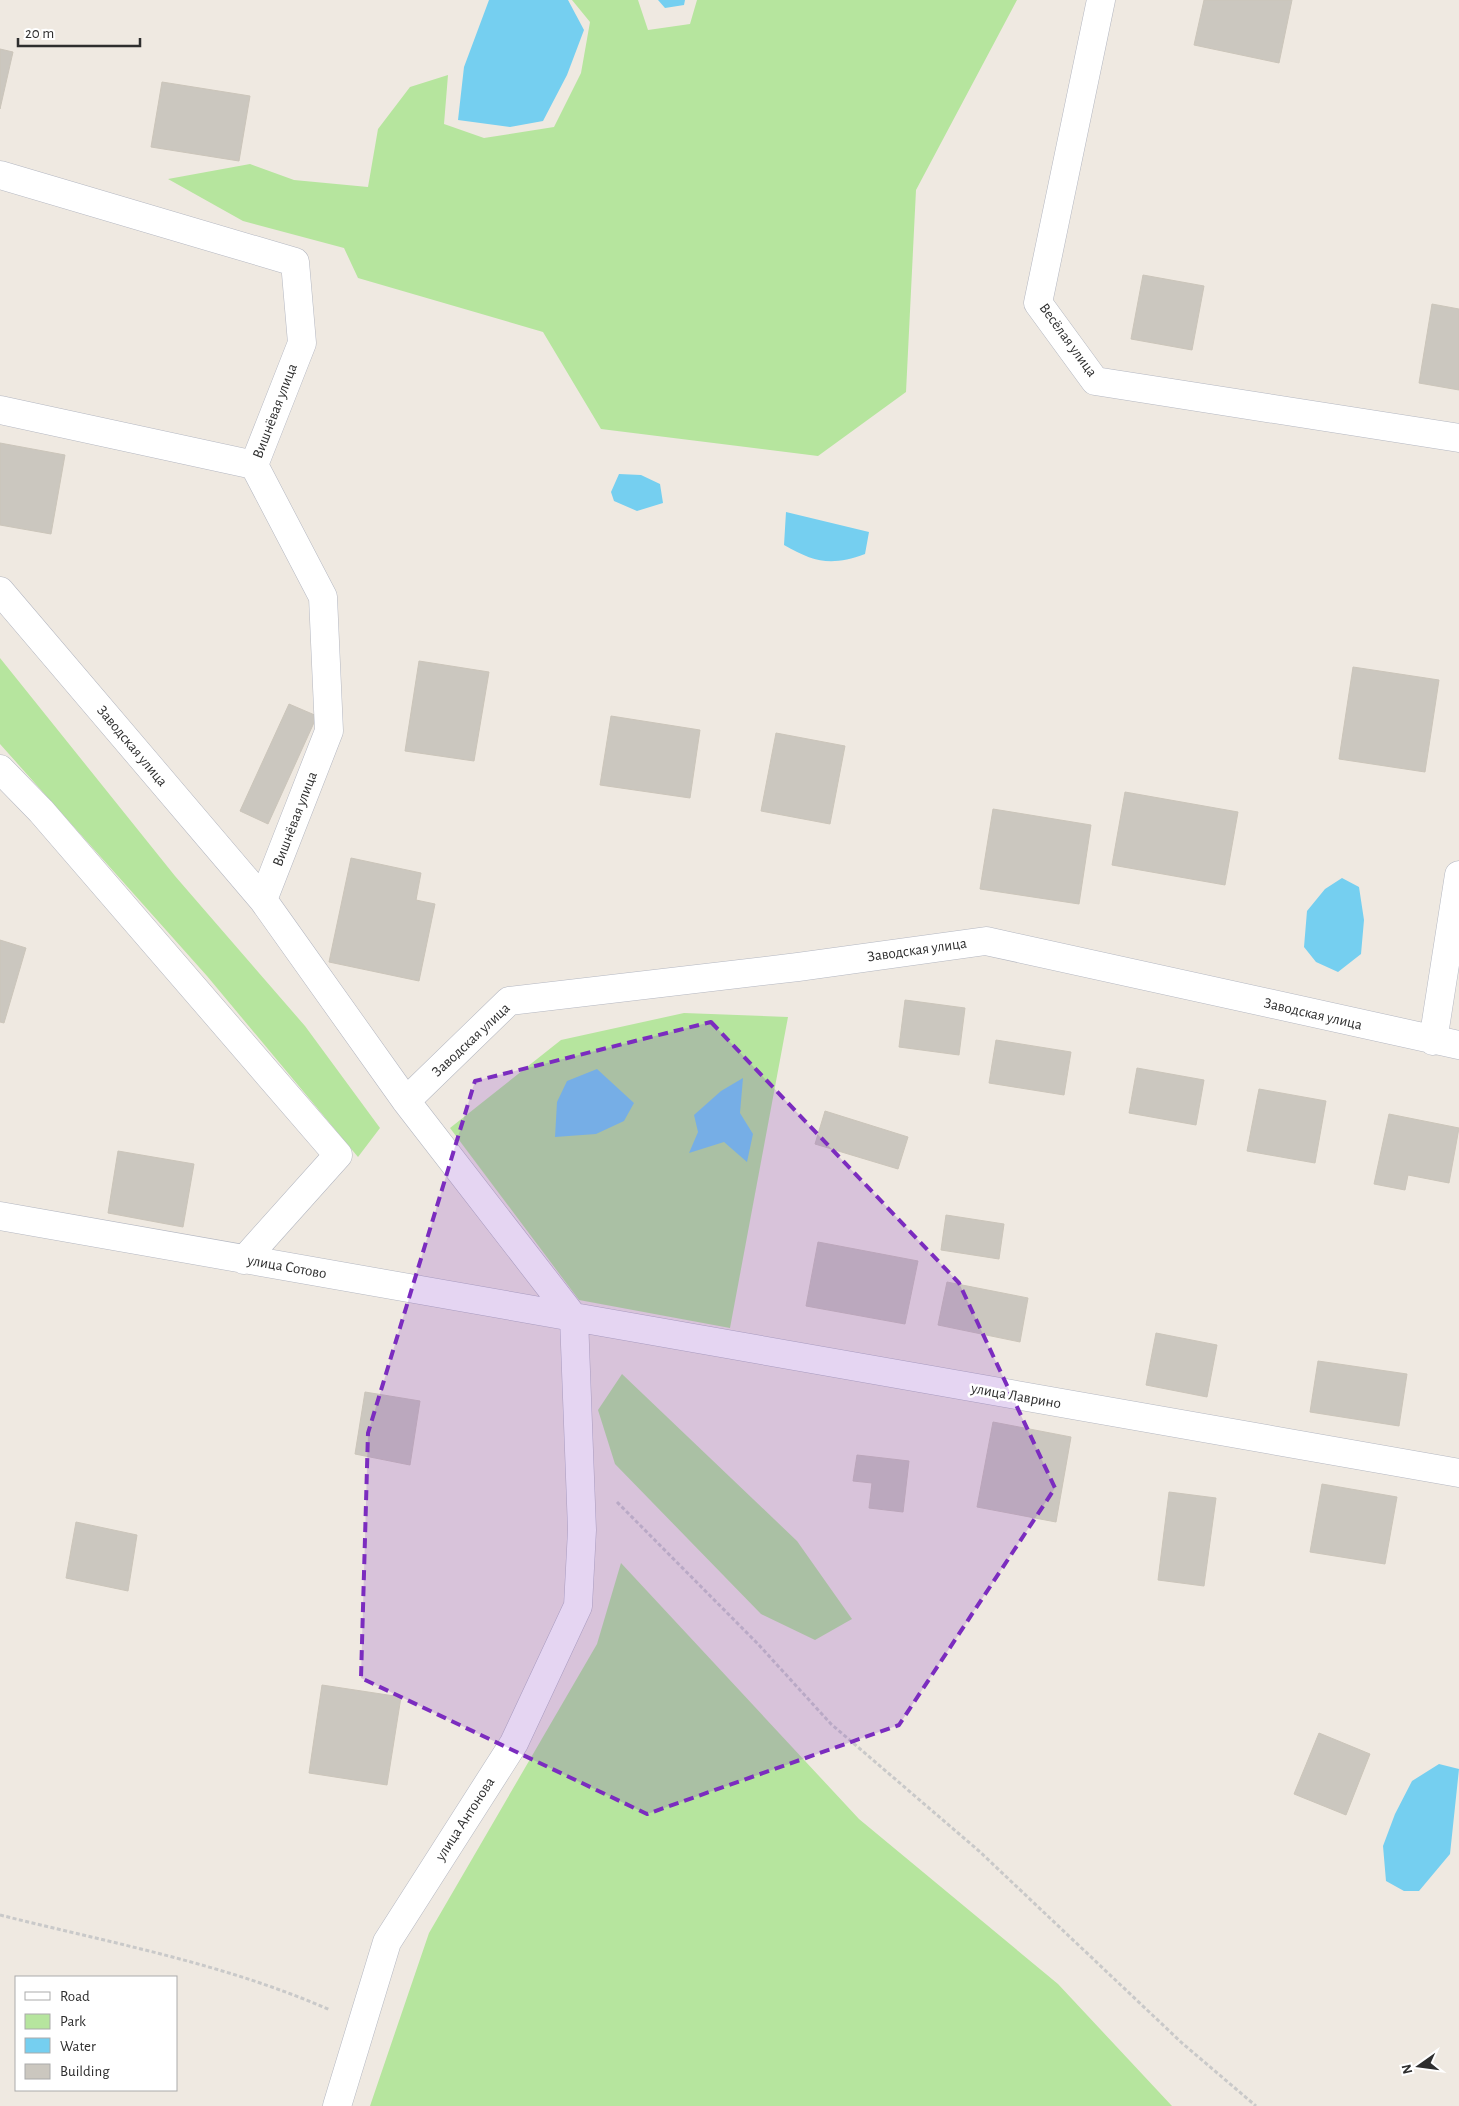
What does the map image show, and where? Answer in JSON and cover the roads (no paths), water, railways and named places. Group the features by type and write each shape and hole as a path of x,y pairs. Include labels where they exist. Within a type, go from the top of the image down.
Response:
{"street":[{"name":"Весёлая улица","path":"1101,0 1038,303 1095,381 1459,438"},
{"name":"Вишнёвая улица","path":"0,175 295,262 302,343 254,465 323,597 329,732 264,900"},
{"path":"0,410 254,465"},
{"name":"Заводская улица","path":"0,592 264,900 406,1101 574,1318"},
{"path":"0,769 41,811 338,1155 244,1260"},
{"path":"1446,1043 1459,875"},
{"name":"Заводская улица","path":"406,1101 509,1001 798,967 986,940 1446,1043"},
{"name":"улица Сотово","path":"0,1216 574,1318"},
{"name":"улица Антонова","path":"337,2106 387,1942 514,1743 578,1606 582,1530 574,1318"},
{"name":"улица Лаврино","path":"574,1318 1459,1473"}],"water":[{"path":"489,0 568,0 584,30 567,75 543,121 510,127 458,120 464,67"},
{"path":"658,0 685,0 684,5 665,8"},
{"path":"619,474 641,475 660,484 663,503 637,511 614,501 611,492"},
{"path":"786,512 869,532 865,554 843,560 824,561 795,551 784,545"},
{"path":"1342,878 1359,887 1364,920 1361,954 1338,972 1316,962 1304,947 1307,911 1325,889"},
{"path":"597,1069 634,1103 624,1121 596,1134 555,1137 557,1102 567,1081"},
{"path":"743,1078 740,1113 753,1134 747,1162 724,1142 689,1153 698,1132 694,1115 721,1091"},
{"path":"1439,1764 1459,1769 1450,1854 1419,1891 1404,1891 1386,1881 1383,1846 1395,1814 1412,1781"}]}
